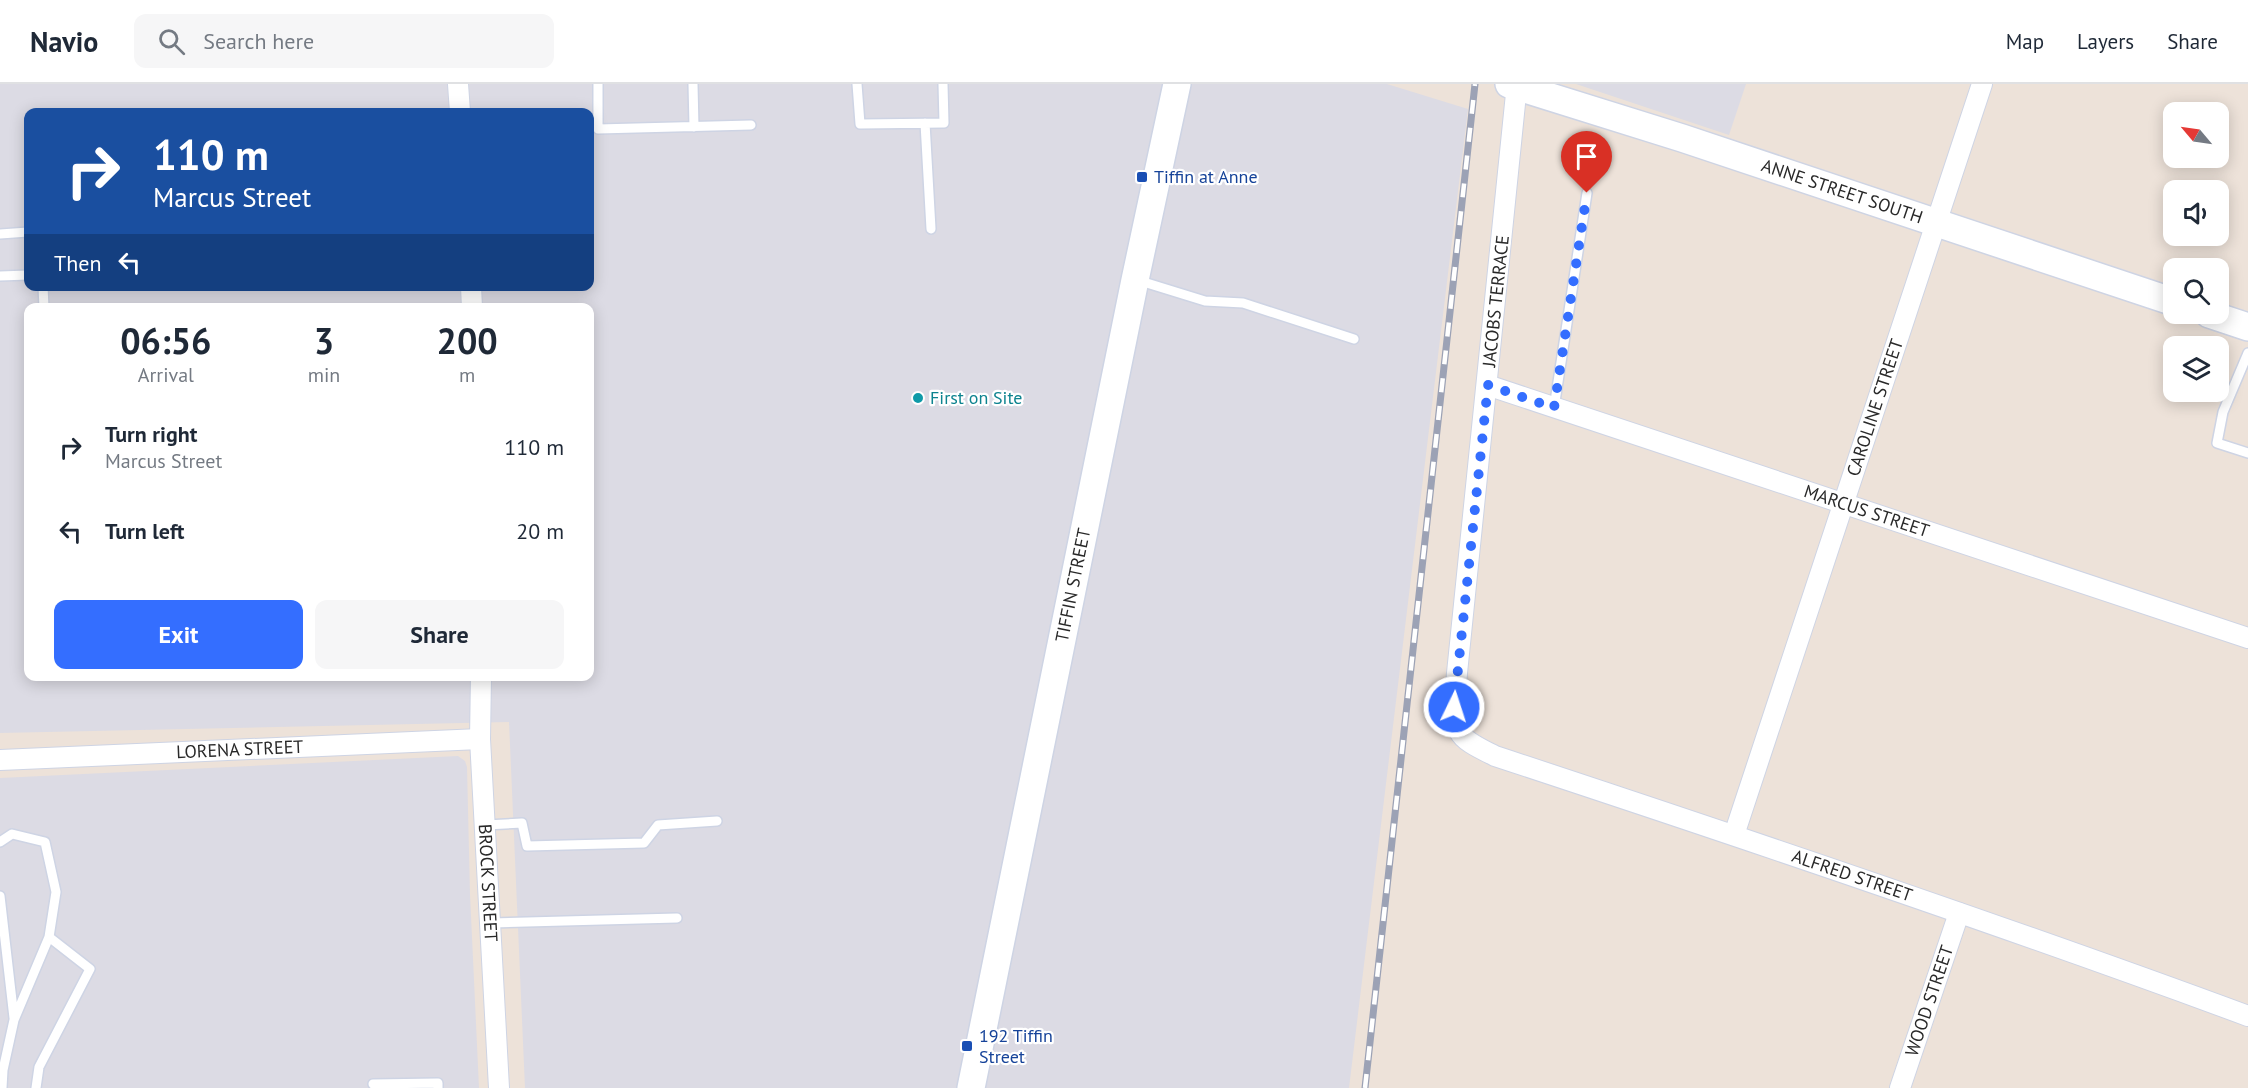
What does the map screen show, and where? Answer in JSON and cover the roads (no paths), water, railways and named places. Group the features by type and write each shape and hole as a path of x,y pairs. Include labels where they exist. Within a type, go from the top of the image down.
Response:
{"street":[{"path":"458,84 460,108"},
{"name":"TIFFIN STREET","path":"971,1088 1177,84"},
{"name":"CAROLINE STREET","path":"1734,835 1982,84"},
{"name":"ANNE STREET SOUTH","path":"1514,85 1682,138 2163,298"},
{"name":"JACOBS TERRACE","path":"1459,732 1454,707 1488,385 1514,85"},
{"path":"2229,321 2248,327"},
{"name":"MARCUS STREET","path":"1488,385 2248,638"},
{"name":"BROCK STREET","path":"481,681 480,739 492,923 499,1088"},
{"name":"ALFRED STREET","path":"1459,732 1476,746 1495,756 2052,944 2248,1016"},
{"name":"LORENA STREET","path":"0,760 480,739"},
{"name":"WOOD STREET","path":"1900,1088 1959,913"}],"lane":[{"path":"598,84 598,129 751,125"},
{"path":"693,84 694,127"},
{"path":"857,84 860,124 944,123 943,84"},
{"path":"925,123 931,230"},
{"path":"1554,408 1587,193"},
{"path":"0,234 24,232"},
{"path":"0,276 24,275"},
{"path":"1135,280 1205,301 1243,303 1354,339"},
{"path":"2248,353 2223,412 2217,443 2248,453"},
{"path":"486,825 522,823 527,846 644,843 658,825 717,820"},
{"path":"0,842 12,834 45,842 56,892 49,936 14,1020 3,1070 2,1088"},
{"path":"0,896 14,1020"},
{"path":"492,923 677,918"},
{"path":"36,1088 39,1067 90,969 49,936"},
{"path":"373,1084 438,1083 438,1088"}],"railway":[{"path":"1365,1088 1475,84"}],"place":[{"name":"Tiffin at Anne","path":"1142,177"},
{"name":"First on Site","path":"918,398"},
{"name":"192 Tiffin Street","path":"967,1046"}]}
